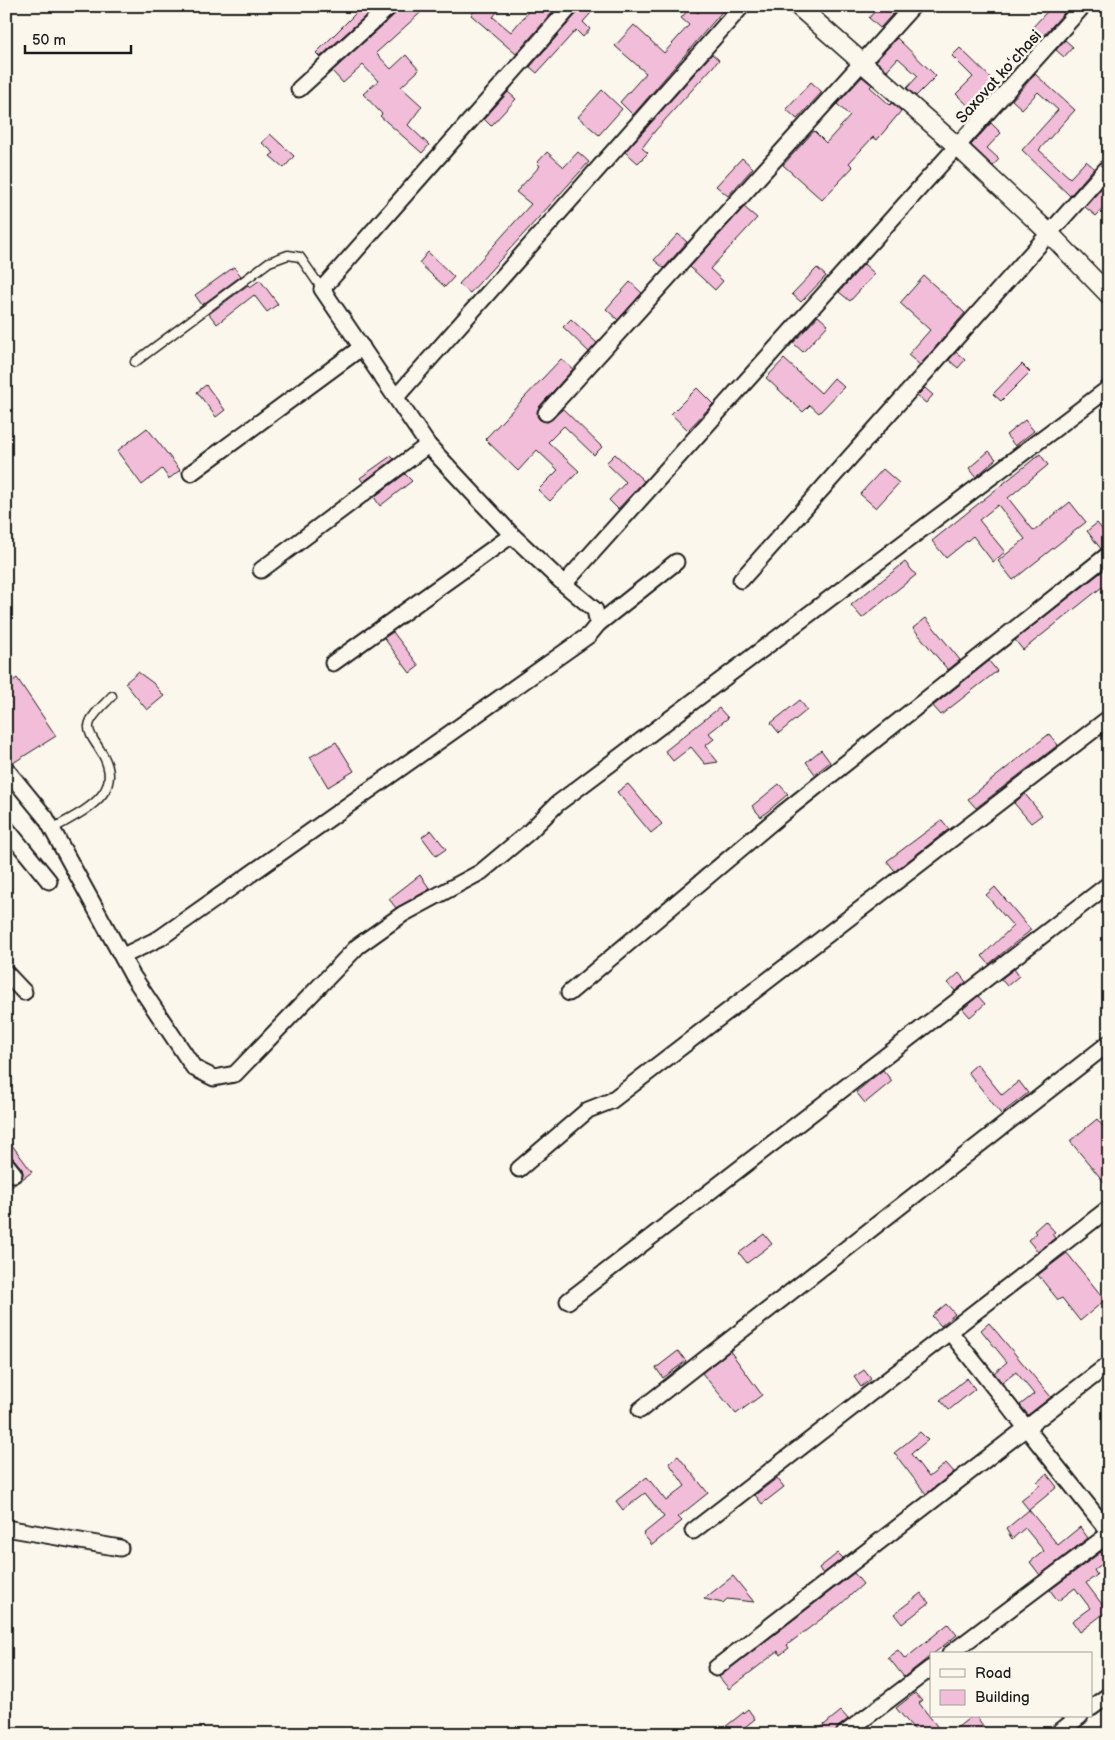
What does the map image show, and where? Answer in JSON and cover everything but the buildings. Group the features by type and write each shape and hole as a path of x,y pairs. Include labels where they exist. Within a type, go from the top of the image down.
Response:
{"street":[{"path":"299,89 390,6"},
{"path":"571,6 322,289 398,396 428,445 512,535 564,584 596,610 598,624"},
{"path":"398,396 742,6"},
{"path":"798,6 958,147 1049,233 1109,295"},
{"path":"546,413 913,6"},
{"name":"Saxovat koʻchasi","path":"564,584 1083,6"},
{"path":"741,580 1109,166"},
{"path":"191,473 362,347"},
{"path":"6,769 46,818 132,975 194,1068 214,1078 235,1074 358,946 403,914 481,872 529,832 557,804 1109,388"},
{"path":"261,570 428,445"},
{"path":"333,663 512,535"},
{"path":"569,993 783,812 1109,554"},
{"path":"123,956 160,938 589,635 598,624 676,562"},
{"path":"519,1169 588,1110 611,1101 1109,718"},
{"path":"6,828 35,861 49,881"},
{"path":"568,1301 1109,884"},
{"path":"6,972 24,992"},
{"path":"640,1410 1109,1043"},
{"path":"693,1530 1109,1208"},
{"path":"950,1332 1028,1427 1109,1533 953,1652"},
{"path":"716,1668 1109,1364"},
{"path":"6,1528 120,1548"},
{"path":"844,1734 930,1669"},
{"path":"1092,1707 1109,1694"},
{"path":"1056,1734 1077,1718"}],"lane":[{"path":"134,362 270,262 288,255 300,256 322,289"},
{"path":"52,829 86,810 104,793 110,781 110,764 90,733 89,727 112,696"}]}
